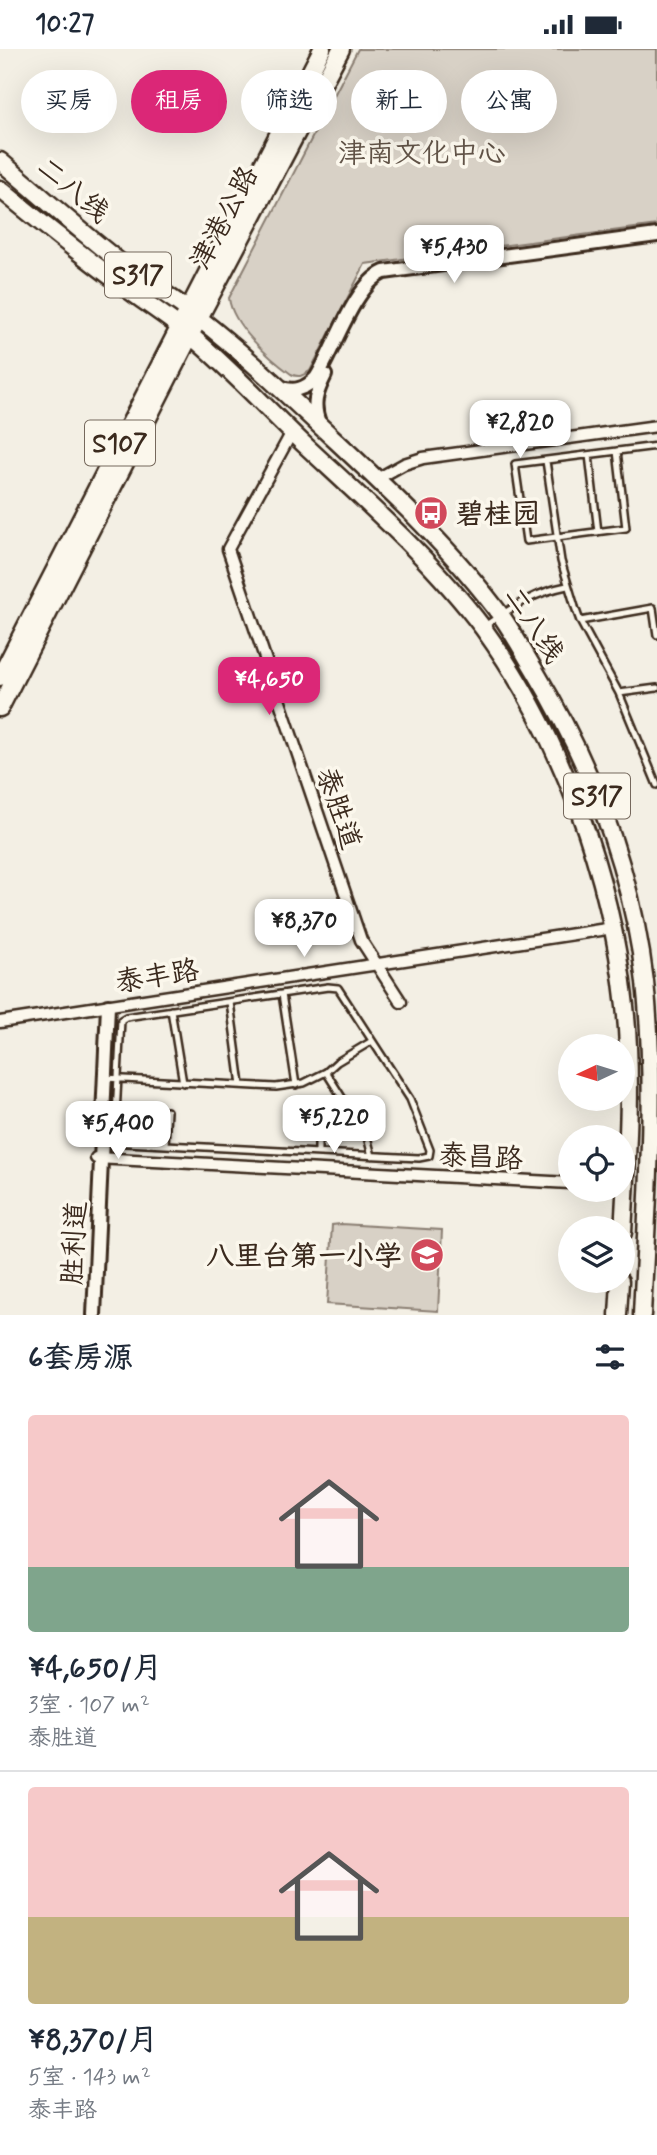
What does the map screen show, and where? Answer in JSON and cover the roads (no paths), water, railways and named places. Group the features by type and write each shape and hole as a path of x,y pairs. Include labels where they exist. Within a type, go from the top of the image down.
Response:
{"main road":[{"name":"津港公路","path":"0,708 191,323 230,239 239,209 322,49"},
{"name":"津港公路","path":"0,677 191,323 216,286 341,49"},
{"name":"二八线","path":"0,161 191,323 277,386 377,479 448,551 501,615 555,705 580,754 598,799 625,879 641,952 651,1059 642,1315"},
{"name":"二八线","path":"0,189 87,260 191,323 205,349 389,523 482,628 534,712 575,799 591,845 613,928 622,984 627,1034 626,1125"},
{"path":"216,286 213,307 217,322 264,368 277,386"},
{"path":"618,1315 619,1293"}],"street":[{"path":"277,386 297,390 316,378 359,295 371,280 384,272 657,235"},
{"path":"321,427 314,406 317,390 365,296 378,283 392,277 657,241"},
{"path":"377,479 404,464 423,458 657,426"},
{"name":"泰胜道","path":"292,432 228,549 360,940 401,1002"},
{"name":"泰丰路","path":"0,1023 613,928"},
{"name":"胜利道","path":"88,1315 98,1158 107,1078 105,1007"},
{"name":"胜利道","path":"94,1315 98,1158"},
{"name":"泰昌路","path":"98,1158 558,1182"},
{"path":"635,1186 648,1187"}],"lane":[{"path":"617,451 626,528 526,541 515,464 546,461 617,451 657,446"},
{"path":"589,455 598,532"},
{"path":"546,461 567,586 580,621 619,693 657,785"},
{"path":"482,628 545,590 567,586"},
{"path":"580,621 653,608 657,635"},
{"path":"619,693 657,688"},
{"path":"338,988 410,1099 430,1150 429,1156 372,1156 126,1143 118,1140 107,1078 121,1020 126,1017 282,994 338,988"},
{"path":"282,994 296,1084"},
{"path":"230,1002 241,1085"},
{"path":"171,1010 183,1083"},
{"path":"107,1078 276,1087 304,1083 326,1072 337,1062 372,1041"},
{"path":"326,1072 367,1137 372,1156"},
{"path":"165,1145 167,1111"},
{"path":"317,1153 318,1119"}],"place":[{"name":"碧桂园","path":"431,513"},
{"name":"八里台第一小学","path":"427,1255"}],"park label":[{"name":"津南文化中心","path":"422,152"}]}
